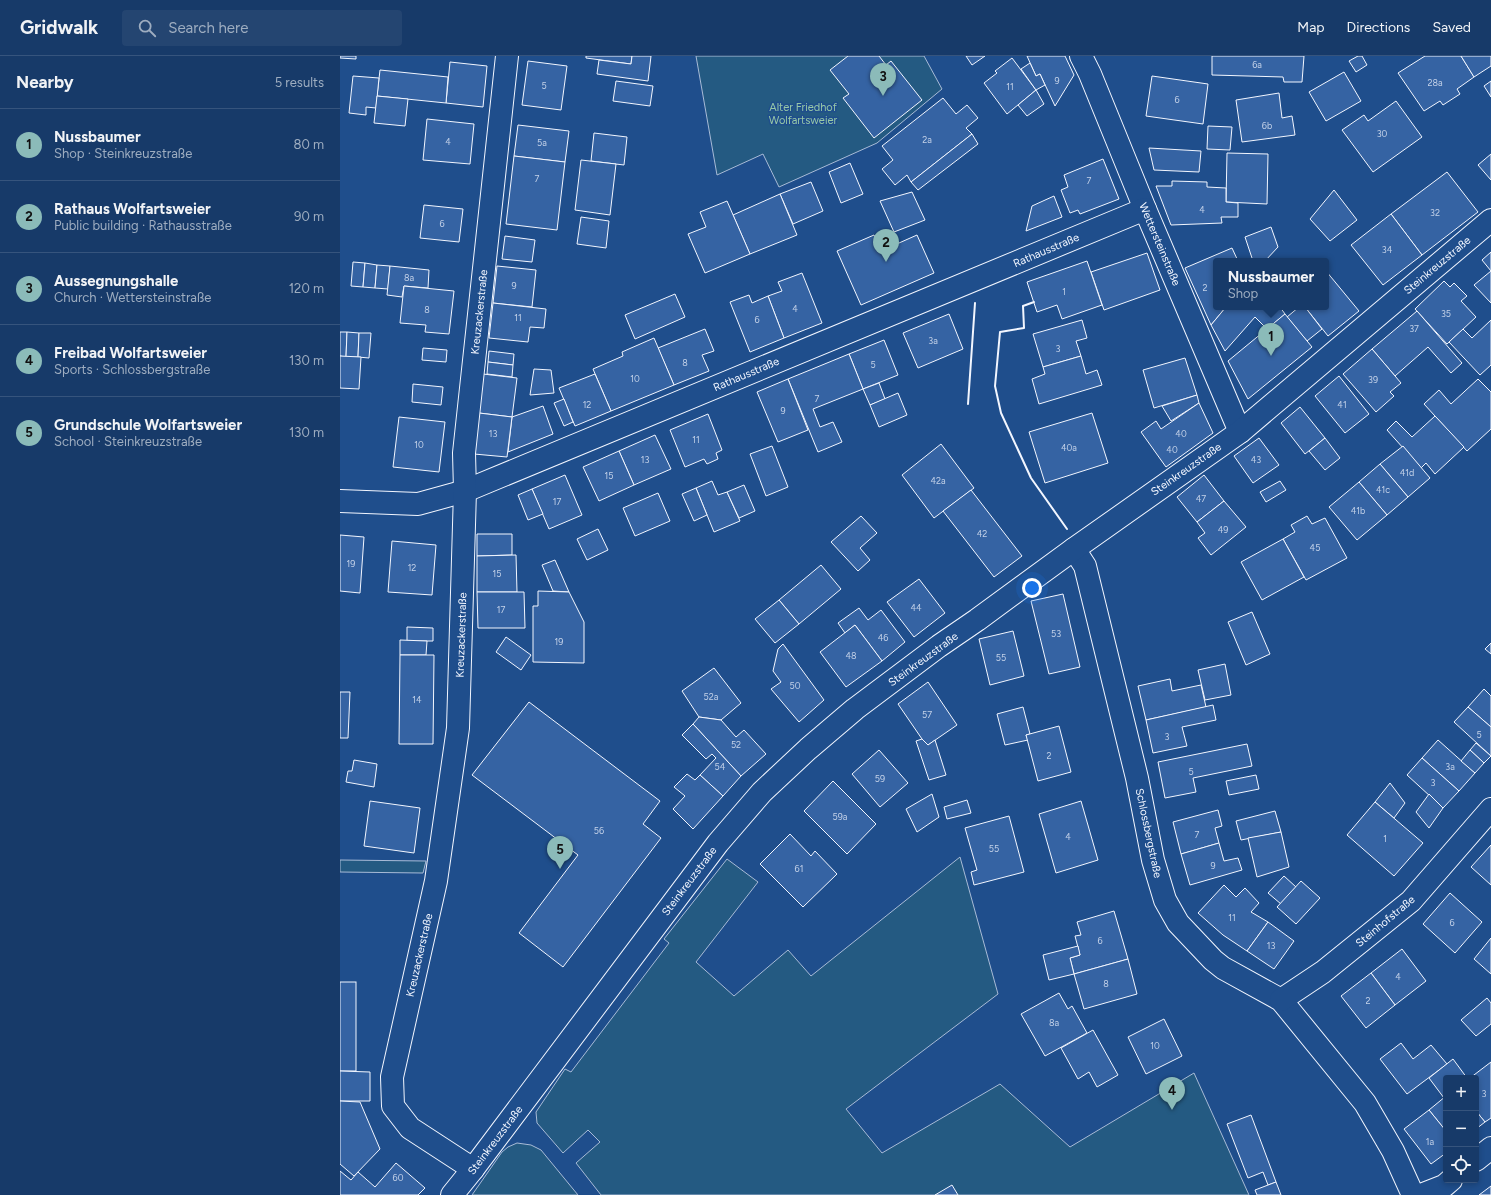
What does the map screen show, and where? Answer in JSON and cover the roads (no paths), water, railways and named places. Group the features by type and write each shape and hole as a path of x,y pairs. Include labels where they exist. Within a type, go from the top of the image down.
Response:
{"street":[{"name":"Kreuzackerstraße","path":"473,1169 410,1128 393,1106 392,1077 436,882 458,728 465,491 464,453 507,56"},
{"name":"Wettersteinstraße","path":"1081,56 1090,74 1145,209 1240,432"},
{"name":"Rathausstraße","path":"340,501 418,504 465,491 1145,209"},
{"name":"Steinkreuzstraße","path":"452,1195 713,849 762,792 808,749 855,709 933,650 978,620 1074,549 1240,432 1491,220"},
{"name":"Schlossbergstraße","path":"1074,549 1085,566 1137,778 1152,860 1165,900 1178,923 1213,960 1223,968 1281,1000 1365,1103 1393,1150 1413,1195"},
{"name":"Steinhofstraße","path":"1281,1000 1323,972 1411,901 1491,809"},
{"path":"1479,1158 1491,1148"},
{"path":"1421,1195 1444,1186 1448,1183"}],"place":[{"name":"Aussegnungshalle","path":"883,96"},
{"name":"Rathaus Wolfartsweier","path":"886,262"},
{"name":"Nussbaumer","path":"1271,356"},
{"name":"Grundschule Wolfartsweier","path":"560,869"},
{"name":"Freibad Wolfartsweier","path":"1172,1110"}],"park label":[{"name":"Alter Friedhof Wolfartsweier","path":"803,113"}]}
